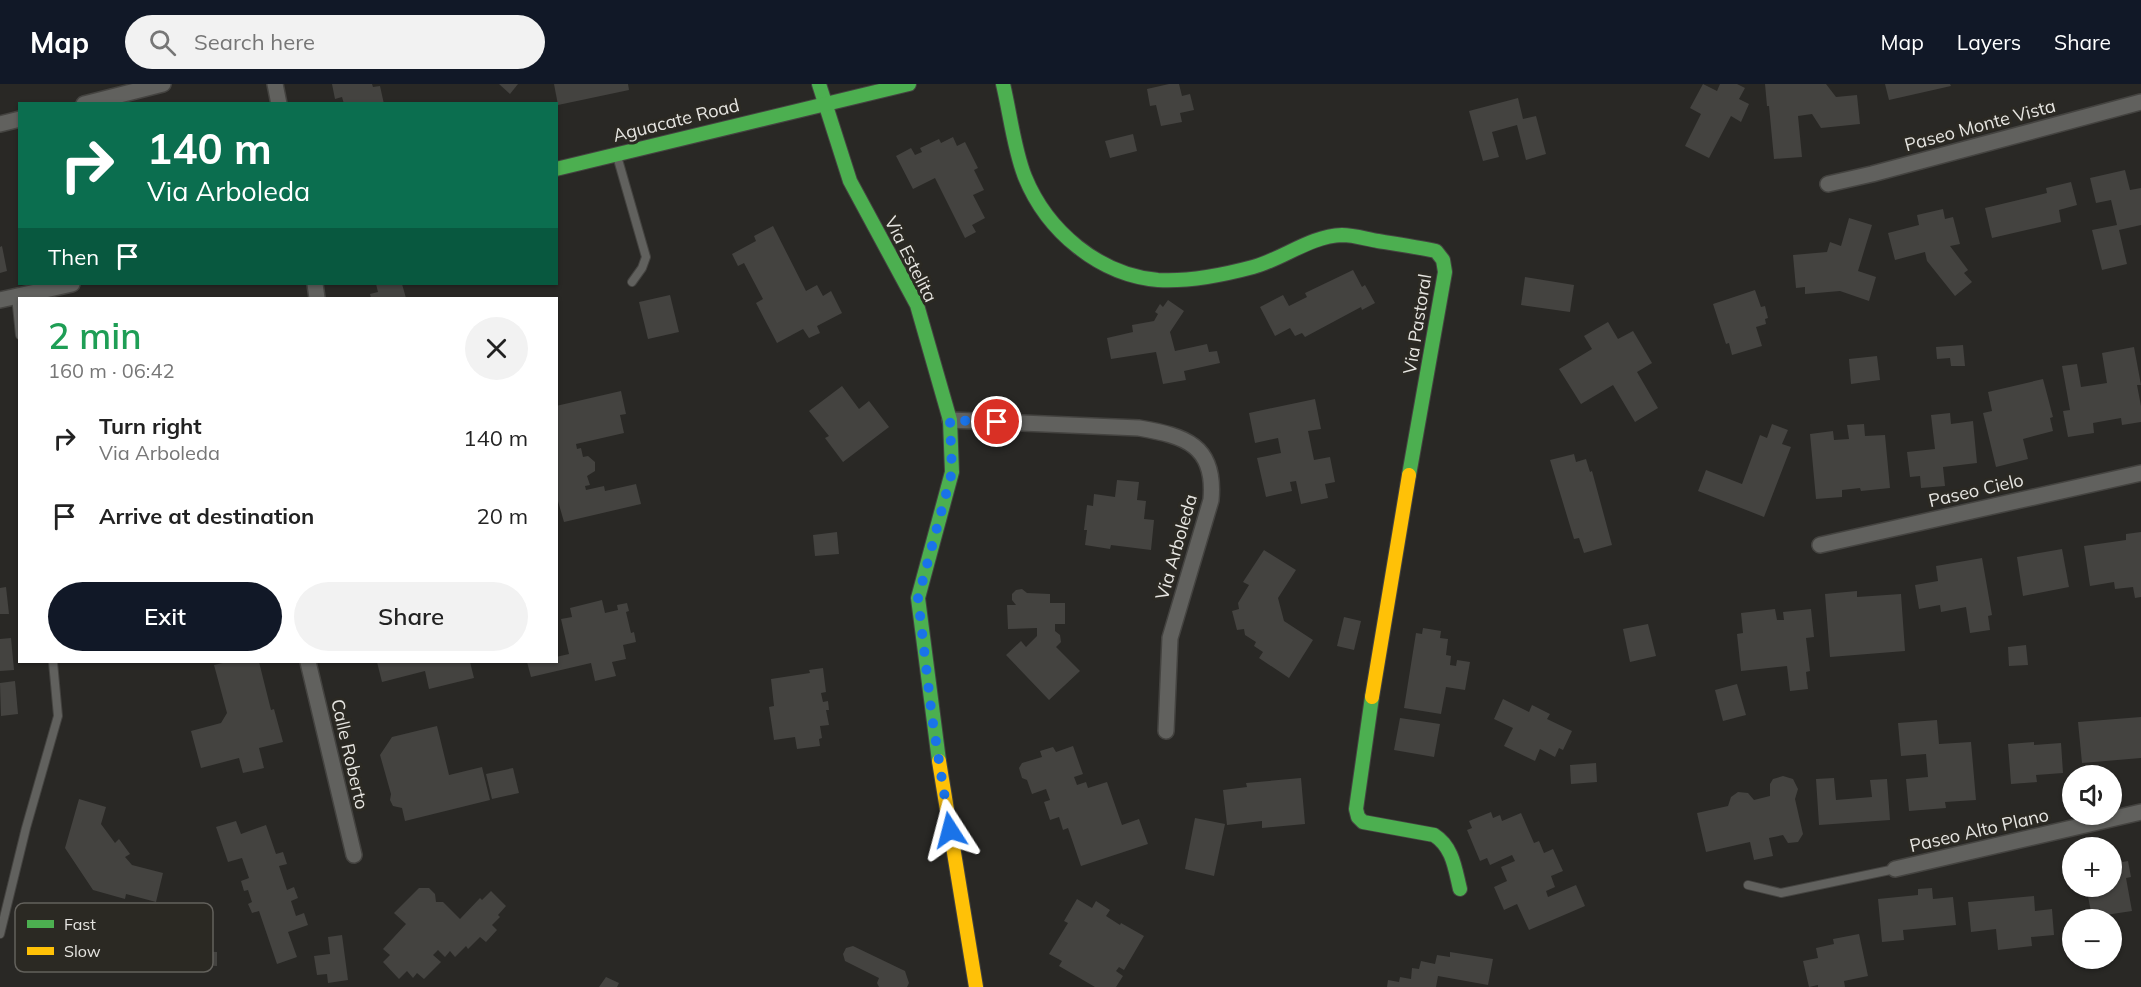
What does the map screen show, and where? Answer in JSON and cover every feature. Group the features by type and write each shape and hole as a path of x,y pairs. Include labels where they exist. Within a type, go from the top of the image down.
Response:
{"street":[{"path":"92,102 164,84"},
{"path":"275,84 279,102"},
{"name":"Via Estelita","path":"819,84 850,181 917,305 950,420 952,472 918,598 932,717 976,987"},
{"name":"Aguacate Road","path":"558,169 909,84"},
{"name":"Via Pastoral","path":"1003,84 1024,176 1045,216 1077,247 1121,271 1146,278 1171,280 1213,275 1254,267 1324,237 1343,235 1436,251 1443,260 1445,272 1375,672 1356,809 1358,817 1363,822 1443,838 1448,845 1460,889"},
{"name":"Paseo Monte Vista","path":"1828,184 2141,102"},
{"path":"0,124 18,120"},
{"path":"0,300 67,285"},
{"name":"Via Arboleda","path":"950,420 1138,428 1165,433 1190,442 1201,454 1211,476 1211,500 1170,638 1166,731"},
{"name":"Paseo Cielo","path":"1820,545 2141,473"},
{"name":"Calle Roberto","path":"308,663 354,855"},
{"name":"Paseo Alto Plano","path":"1895,869 2141,812"}],"lane":[{"path":"617,154 646,257 642,268 632,282"},
{"path":"16,296 18,316"},
{"path":"0,934 26,828 58,716 53,663"},
{"path":"1748,885 1781,893 1895,869"}],"building":[{"path":"332,84 372,84 373,87 380,86 384,102 343,102 342,97 335,99"},
{"path":"499,84 518,84 510,94"},
{"path":"554,84 628,84 629,90 558,105"},
{"path":"1179,84 1182,96 1190,94 1194,110 1180,113 1182,122 1161,126 1156,105 1150,106 1147,89"},
{"path":"1703,84 1717,91 1720,84 1737,84 1745,88 1739,99 1749,104 1741,122 1731,116 1709,158 1685,146 1701,114 1690,108"},
{"path":"1765,84 1826,84 1836,97 1857,95 1860,124 1821,128 1812,114 1798,116 1802,157 1774,159"},
{"path":"1885,84 1950,84 1951,86 1889,100"},
{"path":"1518,98 1523,119 1536,116 1546,154 1526,160 1517,125 1492,132 1499,157 1483,161 1469,111"},
{"path":"1133,134 1137,151 1110,158 1105,141"},
{"path":"953,137 957,146 965,142 978,168 974,170 984,190 973,195 985,218 972,225 976,232 965,238 935,178 913,189 896,156 911,148 915,155 922,152 920,148 939,139 941,143"},
{"path":"2125,170 2130,190 2141,188 2141,225 2119,230 2127,264 2102,270 2092,230 2117,225 2111,200 2096,203 2090,178"},
{"path":"2071,182 2077,205 2059,210 2061,222 1992,238 1985,208 2047,193 2046,188"},
{"path":"1943,209 1945,219 1953,217 1960,244 1950,246 1968,270 1964,273 1972,282 1955,296 1927,261 1925,252 1895,260 1888,233 1919,225 1917,215"},
{"path":"1849,218 1872,225 1858,271 1876,277 1869,301 1840,291 1805,294 1805,287 1796,288 1793,255 1827,252 1830,242 1841,246"},
{"path":"773,226 806,291 817,285 823,296 831,291 842,313 817,326 820,333 809,338 803,329 777,343 756,303 763,299 744,263 738,266 732,254 756,241 754,236"},
{"path":"2,246 7,271 0,273 0,247"},
{"path":"1353,270 1362,287 1365,285 1375,303 1362,310 1361,307 1305,337 1302,333 1295,336 1290,328 1275,336 1260,307 1283,295 1289,306 1307,297 1305,293"},
{"path":"1525,277 1574,285 1570,312 1521,305"},
{"path":"376,285 402,285 406,297 371,297 370,294 378,292"},
{"path":"1755,290 1761,307 1765,306 1768,318 1765,319 1766,324 1756,327 1762,346 1732,355 1713,304"},
{"path":"670,295 679,332 648,339 639,302"},
{"path":"1168,300 1184,311 1170,332 1175,351 1207,344 1209,352 1217,351 1220,363 1184,371 1186,380 1163,384 1156,352 1111,359 1107,338 1133,332 1132,325 1154,321 1158,314 1155,312 1160,304 1163,307"},
{"path":"1608,322 1618,339 1633,331 1652,363 1637,372 1658,408 1635,422 1613,385 1581,404 1559,369 1592,349 1584,336"},
{"path":"1963,345 1965,366 1951,366 1950,358 1937,359 1936,347"},
{"path":"2134,347 2141,385 2137,385 2141,422 2122,425 2121,418 2093,423 2094,433 2068,437 2063,411 2070,410 2062,366 2077,364 2081,387 2107,383 2102,353"},
{"path":"1877,356 1880,380 1851,384 1849,359"},
{"path":"2043,379 2053,417 2050,418 2053,431 2023,439 2028,459 1996,467 1983,413 1992,411 1988,392"},
{"path":"842,386 859,409 869,401 889,427 843,462 825,438 829,436 809,411"},
{"path":"621,391 626,414 620,415 624,433 576,444 577,449 581,448 583,457 588,456 595,462 595,471 587,476 590,485 585,486 586,490 604,486 605,491 636,484 641,504 564,522 558,501 558,406"},
{"path":"1315,399 1321,429 1308,431 1314,460 1330,457 1335,482 1325,484 1328,498 1301,504 1296,481 1290,482 1292,491 1266,497 1257,458 1281,453 1278,438 1255,443 1249,413"},
{"path":"1950,413 1951,424 1973,421 1977,463 1943,467 1945,486 1921,488 1920,476 1910,477 1907,452 1935,449 1931,415"},
{"path":"1772,424 1788,430 1782,444 1791,447 1764,517 1698,491 1706,470 1742,484 1760,435 1767,438"},
{"path":"1864,424 1865,436 1885,435 1890,488 1842,490 1842,497 1816,499 1810,434 1833,431 1834,440 1849,439 1847,425"},
{"path":"1574,454 1576,462 1586,459 1590,472 1592,471 1612,545 1584,553 1579,538 1574,539 1550,460"},
{"path":"1117,480 1139,482 1137,500 1146,501 1144,519 1154,520 1151,550 1111,545 1110,549 1085,545 1087,505 1093,506 1094,494 1115,497"},
{"path":"837,532 839,554 815,556 813,535"},
{"path":"2141,532 2141,597 2135,598 2133,587 2115,589 2114,582 2090,586 2084,546 2126,540 2126,534"},
{"path":"2062,549 2069,587 2023,596 2017,557"},
{"path":"1264,550 1296,570 1278,598 1284,621 1313,640 1289,678 1259,658 1263,652 1254,646 1256,642 1245,635 1244,629 1237,630 1232,611 1239,609 1238,603 1249,585 1243,582"},
{"path":"1982,558 1992,615 1988,616 1990,630 1970,633 1966,607 1941,612 1940,605 1919,609 1915,585 1938,581 1936,566"},
{"path":"6,587 9,614 0,614 0,588"},
{"path":"1022,589 1027,593 1050,594 1050,603 1065,603 1065,624 1055,624 1055,631 1060,635 1061,642 1056,647 1080,671 1049,700 1006,655 1021,641 1026,647 1037,636 1037,628 1008,629 1007,605 1016,605 1012,600 1012,594"},
{"path":"1857,591 1857,597 1901,594 1905,651 1830,657 1825,594"},
{"path":"602,600 605,613 618,610 617,605 627,603 629,611 626,612 631,633 634,632 636,642 623,645 626,659 612,662 616,676 595,681 591,663 531,677 527,663 558,663 558,657 569,654 561,619 572,617 570,608"},
{"path":"1775,609 1777,620 1784,620 1783,612 1811,609 1814,637 1806,638 1810,671 1806,672 1808,689 1790,691 1787,666 1741,671 1737,634 1743,633 1741,613"},
{"path":"1344,617 1361,621 1354,650 1337,646"},
{"path":"1648,624 1656,656 1630,662 1623,629"},
{"path":"1423,628 1441,631 1440,638 1448,639 1446,655 1451,656 1450,665 1456,666 1457,660 1470,662 1465,690 1446,687 1441,714 1404,708 1416,633 1422,634"},
{"path":"11,638 14,670 0,671 0,639"},
{"path":"2026,645 2028,665 2009,666 2008,647"},
{"path":"259,663 271,710 274,709 283,742 259,748 264,768 243,773 239,758 201,768 191,731 221,723 227,713 214,665"},
{"path":"377,663 470,663 474,678 429,689 425,671 382,682"},
{"path":"823,668 826,692 821,693 823,702 828,701 829,710 826,710 829,725 820,726 822,738 819,739 820,746 797,749 795,737 774,740 769,707 774,706 771,679 810,673 809,670"},
{"path":"15,681 18,714 1,716 0,683"},
{"path":"1737,684 1746,715 1723,721 1715,690"},
{"path":"1503,699 1529,712 1532,705 1550,714 1547,719 1572,731 1563,750 1559,748 1555,757 1540,749 1535,761 1504,746 1513,728 1494,719"},
{"path":"2141,717 2141,758 2082,763 2078,722"},
{"path":"1400,718 1440,724 1434,757 1394,750"},
{"path":"1937,720 1939,744 1971,742 1976,800 1945,802 1946,808 1909,811 1906,779 1928,777 1926,754 1901,756 1898,723"},
{"path":"437,726 449,775 482,767 490,800 405,821 402,808 393,806 390,800 391,794 380,755 392,737"},
{"path":"2061,743 2062,773 2036,775 2037,782 2011,784 2008,744"},
{"path":"1073,746 1083,774 1074,777 1077,785 1086,782 1088,788 1107,782 1122,825 1139,819 1148,844 1081,866 1068,828 1063,830 1059,817 1050,820 1044,802 1050,800 1046,789 1032,794 1019,768 1022,763 1042,757 1040,751 1053,747 1056,752"},
{"path":"1596,763 1597,782 1571,784 1570,765"},
{"path":"513,768 519,793 492,799 486,774"},
{"path":"1783,776 1793,779 1798,789 1795,799 1803,834 1798,842 1788,843 1783,835 1769,838 1773,856 1754,860 1750,842 1706,852 1697,813 1728,806 1731,797 1738,792 1748,793 1754,800 1770,796 1770,784 1773,779"},
{"path":"1301,778 1305,824 1262,828 1262,821 1227,825 1223,790 1247,787 1246,783"},
{"path":"1834,778 1836,800 1872,797 1870,780 1887,779 1890,820 1819,825 1816,779"},
{"path":"79,799 106,807 101,824 115,843 119,839 130,854 125,857 132,865 163,873 156,902 126,894 125,899 93,890 65,848"},
{"path":"1491,812 1493,818 1500,815 1502,821 1521,813 1534,843 1539,841 1544,853 1553,849 1563,871 1551,876 1555,887 1546,891 1548,897 1576,885 1585,906 1529,930 1517,904 1504,910 1494,887 1507,881 1501,867 1515,861 1512,855 1490,865 1487,858 1480,861 1467,830 1472,828 1469,821"},
{"path":"1195,818 1225,824 1214,876 1185,869"},
{"path":"236,821 241,834 266,825 276,854 283,852 287,864 279,866 287,890 294,887 298,898 291,901 296,916 304,913 308,925 288,932 297,957 277,964 259,911 252,913 248,904 252,902 248,890 244,891 241,881 249,878 242,858 228,862 216,827"},
{"path":"2128,861 2131,877 2126,878 2132,911 2122,912 2122,909 2090,909 2088,897 2122,897 2122,862"},
{"path":"419,888 429,888 435,894 436,902 443,902 460,919 480,898 482,900 491,891 506,906 492,925 497,930 486,942 480,937 468,949 466,946 455,957 450,951 445,957 438,950 433,955 441,962 424,979 417,973 413,978 407,971 399,979 383,962 390,955 383,949 406,924 394,913"},
{"path":"1932,888 1933,899 1953,897 1956,925 1903,930 1904,940 1882,942 1878,899 1918,895 1918,889"},
{"path":"2034,896 2035,911 2052,909 2054,935 2031,937 2032,946 1998,950 1996,929 1971,932 1968,902"},
{"path":"1077,899 1092,908 1096,901 1110,910 1106,916 1144,936 1124,970 1119,967 1116,971 1123,976 1116,987 1095,987 1059,966 1062,961 1049,954 1068,923 1064,921"},
{"path":"1859,934 1868,976 1844,981 1845,987 1818,987 1818,985 1809,987 1803,961 1818,958 1816,948 1834,944 1833,939"},
{"path":"342,935 348,980 328,983 327,974 317,975 314,956 330,954 328,937"},
{"path":"853,946 905,971 909,983 907,987 879,987 877,983 879,978 845,961 843,954 846,948"},
{"path":"213,952 217,952 217,966 213,966"},
{"path":"1450,952 1493,959 1488,985 1438,976 1436,987 1387,987 1388,980 1399,982 1400,977 1411,979 1412,968 1419,969 1421,961 1435,964 1437,955 1450,957"},
{"path":"606,977 619,983 617,987 599,987"}],"traffic: fast":[{"path":"819,84 850,181 917,305 950,420 952,472 918,598 939,761"},
{"path":"558,169 909,84"},
{"path":"1003,84 1018,155 1035,197 1061,232 1078,247 1115,269 1158,280 1206,277 1253,267 1319,239 1342,235 1436,251 1443,260 1445,272 1409,475"},
{"path":"1372,697 1356,809 1358,817 1363,822 1434,835 1449,852 1460,889"}],"traffic: slow":[{"path":"1372,697 1409,475"},
{"path":"939,761 976,987"}],"route":[{"path":"950,830 932,717 918,598 952,472 950,420 997,422"}]}
